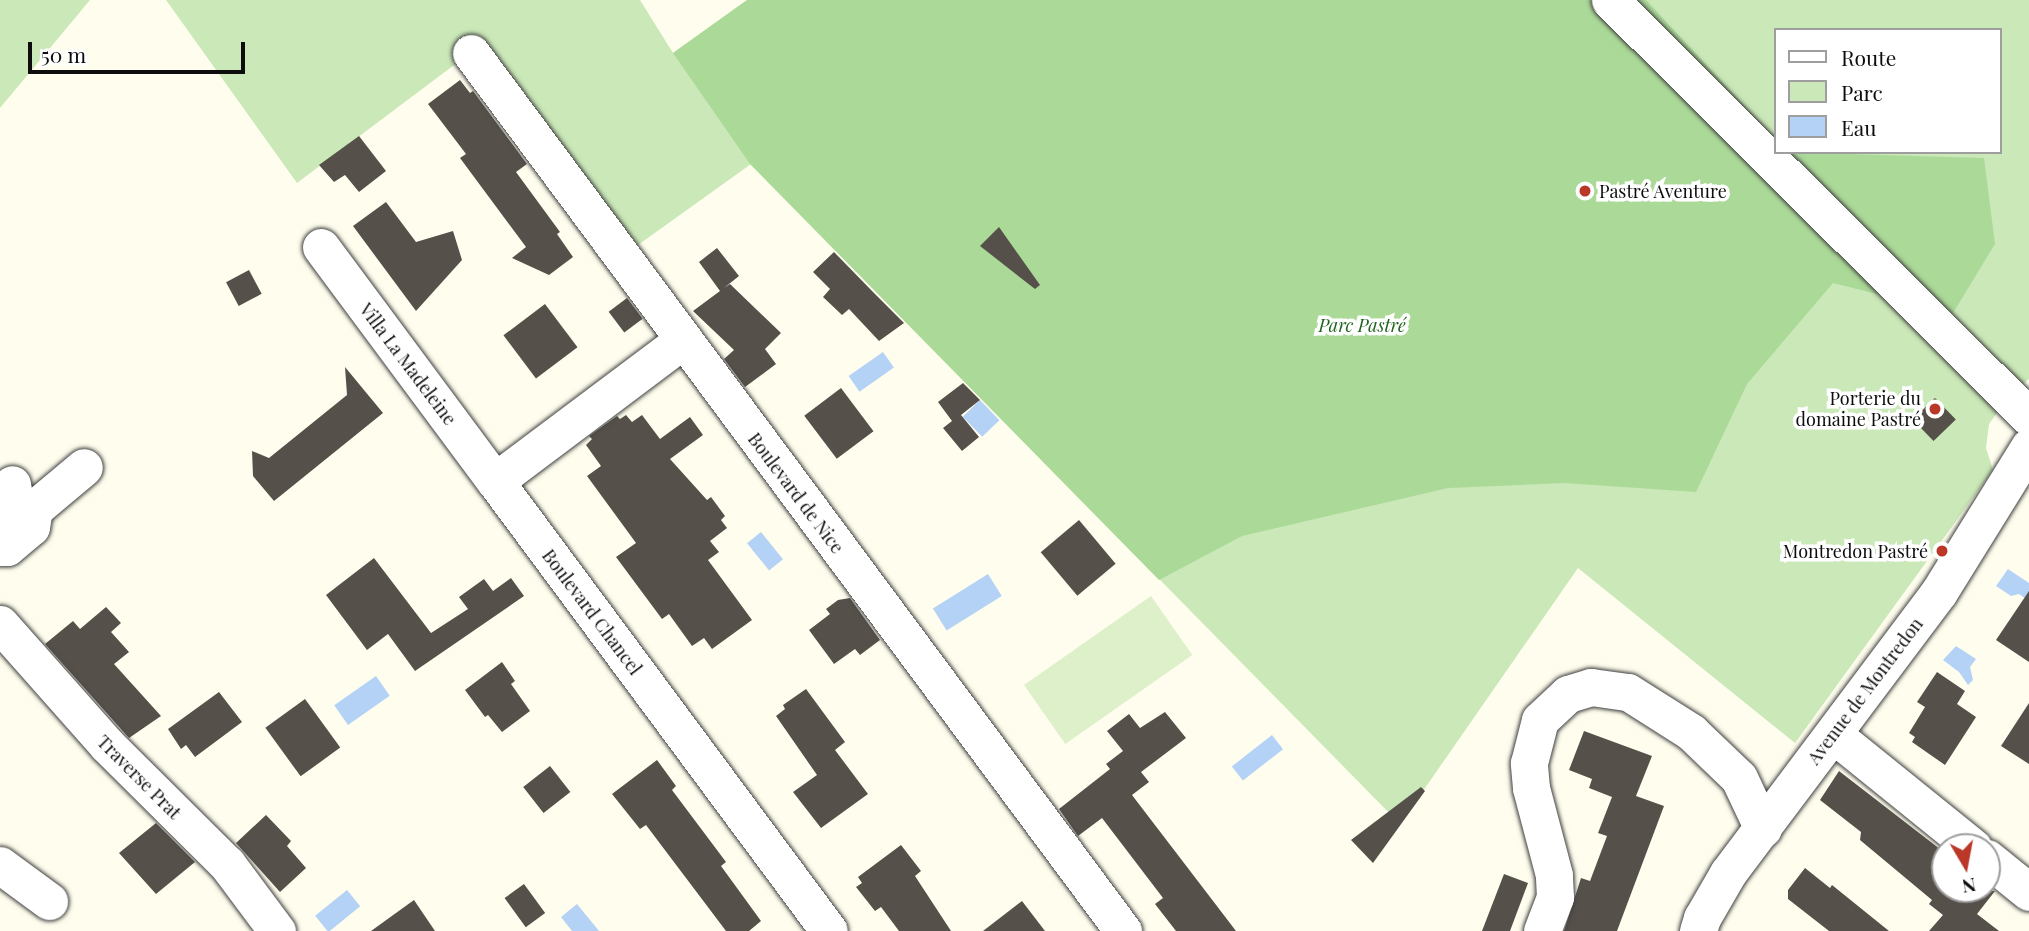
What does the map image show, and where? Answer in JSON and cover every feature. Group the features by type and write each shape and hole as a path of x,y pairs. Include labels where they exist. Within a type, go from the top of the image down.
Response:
{"street":[{"path":"1610,0 2029,417"},
{"name":"Boulevard de Nice","path":"471,53 1122,931"},
{"name":"Villa La Madeleine","path":"321,247 495,481"},
{"path":"495,481 683,340"},
{"name":"Avenue de Montredon","path":"1698,931 1702,918 1728,873 1939,592 2029,447"},
{"path":"0,547 7,547 31,527 34,509 84,467"},
{"name":"Boulevard Chancel","path":"495,481 829,931"},
{"path":"0,526 15,503 12,484"},
{"name":"Traverse Prat","path":"0,624 107,745 227,864 277,931"},
{"path":"1542,931 1555,897 1554,875 1531,788 1529,763 1540,720 1568,694 1591,687 1628,692 1691,732 1739,778 1763,829"},
{"path":"1834,735 1956,833"},
{"path":"0,865 49,901"},
{"path":"2001,869 2029,892"}],"green space":[{"path":"0,0 90,0 0,108"},
{"name":"Parc Pastré","path":"166,0 640,0 673,53 747,0 2029,0 2029,379 2009,396 1989,424 1986,448 1993,470 1795,743 1578,568 1400,824 751,164 631,250 482,44 297,183"},
{"name":"Parc Pastré","path":"747,0 1646,0 1773,134 1773,154 1984,158 1995,244 1953,313 1833,283 1747,384 1696,492 1564,483 1448,488 1242,536 1159,580 750,164 673,53"},
{"path":"1151,596 1192,655 1065,744 1024,685"}],"water":[{"path":"883,352 894,368 859,392 849,376"},
{"path":"980,400 999,420 982,437 963,417"},
{"path":"761,532 783,559 769,571 747,543"},
{"path":"2008,569 2029,583 2029,601 2019,594 2011,596 1996,586"},
{"path":"988,574 1002,596 947,630 933,608"},
{"path":"1956,646 1976,659 1970,667 1973,680 1968,685 1959,672 1943,660"},
{"path":"376,676 390,696 348,725 334,705"},
{"path":"1272,735 1283,749 1243,781 1232,766"},
{"path":"347,890 360,906 330,931 315,916"},
{"path":"577,904 599,931 572,931 561,917"}],"building":[{"path":"460,80 470,93 473,91 527,164 516,172 560,232 557,234 573,257 549,275 512,258 526,247 460,158 466,154 428,104"},
{"path":"359,136 386,171 359,192 345,175 334,182 319,165"},
{"path":"386,202 416,242 453,231 462,260 416,311 353,226"},
{"path":"999,227 1040,285 1035,289 980,246"},
{"path":"717,248 739,276 724,288 730,284 781,333 765,349 776,364 745,387 724,359 734,350 693,311 720,291 699,262"},
{"path":"834,252 904,323 879,341 849,309 842,315 823,297 830,289 813,272"},
{"path":"249,270 262,294 239,306 226,282"},
{"path":"627,298 643,319 624,333 609,312"},
{"path":"545,304 577,347 536,378 503,335"},
{"path":"345,367 383,413 274,501 253,476 252,451 269,458 347,395"},
{"path":"963,383 980,400 961,415 979,437 962,451 943,428 952,421 938,402"},
{"path":"841,388 873,431 837,459 804,416"},
{"name":"Porterie du domaine Pastré","path":"1935,398 1956,420 1934,441 1913,420"},
{"path":"626,415 632,422 642,415 660,439 690,417 703,435 670,459 707,500 711,497 725,516 721,520 727,528 710,541 719,552 708,560 752,620 712,649 704,638 692,646 669,614 662,619 616,557 636,543 587,476 601,466 586,445 592,439 589,436 617,416 620,419"},
{"path":"1079,520 1116,564 1077,596 1041,552"},
{"path":"374,558 431,633 468,609 459,597 484,579 493,591 511,578 524,596 415,671 388,634 367,650 326,595"},
{"path":"2029,591 2029,662 1996,640"},
{"path":"850,598 880,640 860,655 855,649 834,664 809,630 830,614 826,609 838,600"},
{"path":"106,607 121,623 111,632 129,652 114,664 161,716 129,738 45,644 73,621 80,629"},
{"path":"502,662 515,681 511,684 530,711 502,732 488,715 485,717 465,690"},
{"path":"1937,672 1965,691 1957,704 1976,717 1945,765 1912,742 1915,737 1909,733 1925,707 1917,702"},
{"path":"806,689 845,742 835,750 868,794 821,828 793,792 817,775 776,716 785,709 783,705"},
{"path":"219,692 242,722 195,757 186,745 181,749 168,729"},
{"path":"305,699 340,748 301,776 265,728"},
{"path":"2029,703 2029,764 2001,746"},
{"path":"1165,712 1186,738 1141,772 1149,782 1132,795 1236,931 1176,931 1155,904 1163,898 1102,818 1078,836 1059,809 1110,769 1106,764 1123,751 1107,731 1129,714 1140,728"},
{"path":"1584,731 1652,756 1636,796 1664,806 1617,931 1564,931 1581,878 1590,881 1607,836 1598,833 1612,797 1589,788 1592,779 1569,770"},
{"path":"657,760 676,786 672,790 726,862 721,866 761,921 749,931 726,931 646,825 640,829 612,794"},
{"path":"550,766 570,792 544,813 523,787"},
{"path":"1839,771 1931,842 1931,899 1860,840 1861,832 1820,800"},
{"path":"1421,787 1425,791 1373,863 1351,840"},
{"path":"266,815 291,841 287,846 306,868 280,892 236,843"},
{"path":"156,823 195,862 156,894 119,853"},
{"path":"901,845 921,871 915,876 951,931 899,931 881,907 875,911 856,887 862,883 858,877"},
{"path":"1805,868 1830,888 1832,885 1889,931 1829,931 1788,899 1788,890"},
{"path":"1504,874 1528,883 1510,931 1482,931"},
{"path":"524,884 545,913 526,927 505,898"},
{"path":"414,900 435,931 371,931"},
{"path":"1022,901 1045,931 983,931"},
{"path":"1931,901 1986,903 1977,914 1999,931 1929,931 1943,915 1929,904"}],"place":[{"name":"Pastré Aventure","path":"1585,191"},
{"name":"Porterie du domaine Pastré","path":"1935,409"},
{"name":"Montredon Pastré","path":"1942,551"}]}
